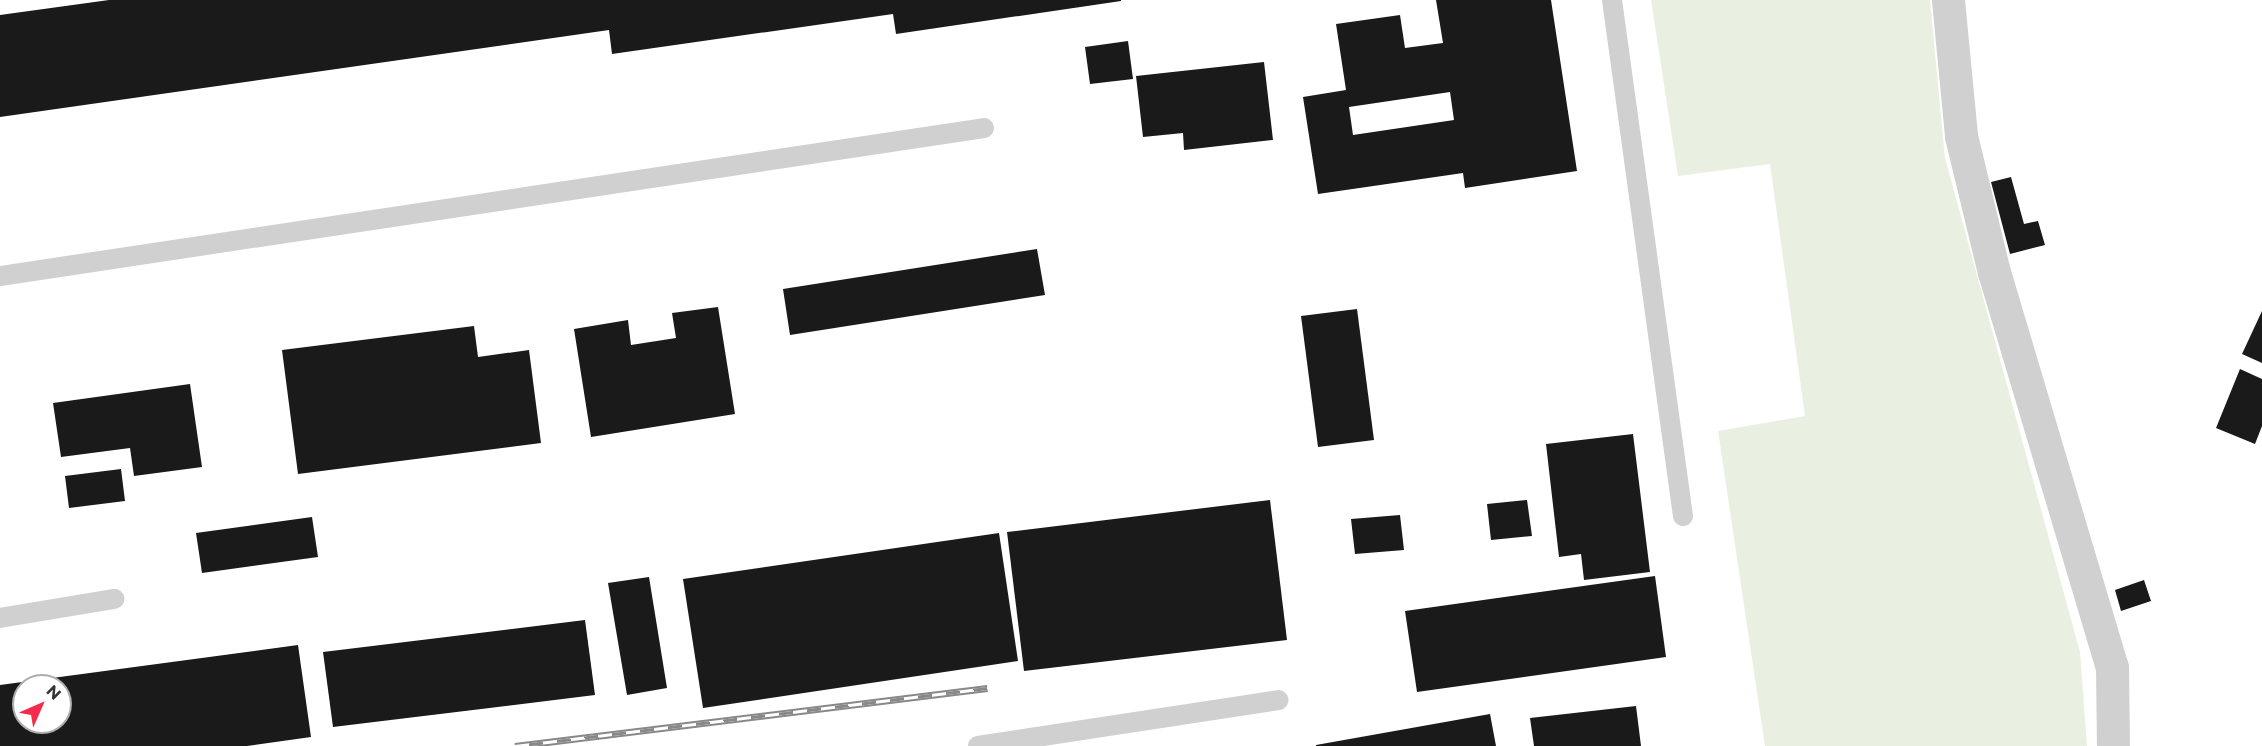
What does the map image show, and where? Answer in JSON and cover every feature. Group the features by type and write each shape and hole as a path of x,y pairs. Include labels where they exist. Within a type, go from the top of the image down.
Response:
{"street":[{"path":"1948,0 1961,136 1994,272 2112,667 2113,746"}],"lane":[{"path":"1612,0 1683,516"},
{"path":"0,276 984,128"},
{"path":"0,618 114,598"},
{"path":"978,746 1278,700"}],"green space":[{"path":"1651,0 1930,0 1945,158 2080,652 2087,746 1765,746 1718,431 1805,416 1770,164 1678,176"}],"building":[{"path":"109,0 1121,1 896,34 893,14 612,54 609,30 0,117 0,15"},
{"path":"1436,0 1551,0 1577,171 1465,188 1463,173 1318,194 1303,97 1346,90 1336,24 1400,15 1405,48 1443,43","holes":["1450,92 1454,120 1353,135 1349,107"]},
{"path":"1128,41 1133,79 1090,84 1085,47"},
{"path":"1264,62 1273,140 1184,150 1183,133 1143,137 1136,76"},
{"path":"2011,177 2024,224 2038,221 2045,245 2010,254 1991,182"},
{"path":"1037,249 1045,295 790,335 783,289"},
{"path":"718,307 735,414 591,437 574,329 628,320 631,345 676,338 672,313"},
{"path":"1357,309 1374,440 1318,447 1301,316"},
{"path":"2262,311 2262,363 2242,354"},
{"path":"474,326 478,357 529,350 541,443 298,474 282,350"},
{"path":"2240,369 2262,379 2262,426 2255,444 2216,428"},
{"path":"190,384 202,467 134,476 130,448 61,457 53,403"},
{"path":"1633,434 1650,572 1584,580 1581,554 1559,557 1546,444"},
{"path":"121,469 125,501 69,508 65,476"},
{"path":"1270,500 1287,640 1024,671 1007,532"},
{"path":"1527,500 1532,536 1491,540 1487,504"},
{"path":"1400,515 1404,550 1355,554 1351,519"},
{"path":"312,517 318,557 202,573 196,533"},
{"path":"999,533 1018,661 703,708 683,579"},
{"path":"1655,576 1666,657 1417,692 1405,611"},
{"path":"649,577 667,688 627,695 608,583"},
{"path":"2144,580 2151,601 2121,611 2115,590"},
{"path":"585,620 595,695 333,727 323,652"},
{"path":"298,645 311,737 247,746 0,746 0,685 12,683 12,734 72,734 72,675"},
{"path":"1636,706 1641,746 1534,746 1530,718"},
{"path":"1490,714 1496,746 1316,746 1316,745"}],"railway":[{"path":"515,746 987,688"}]}
